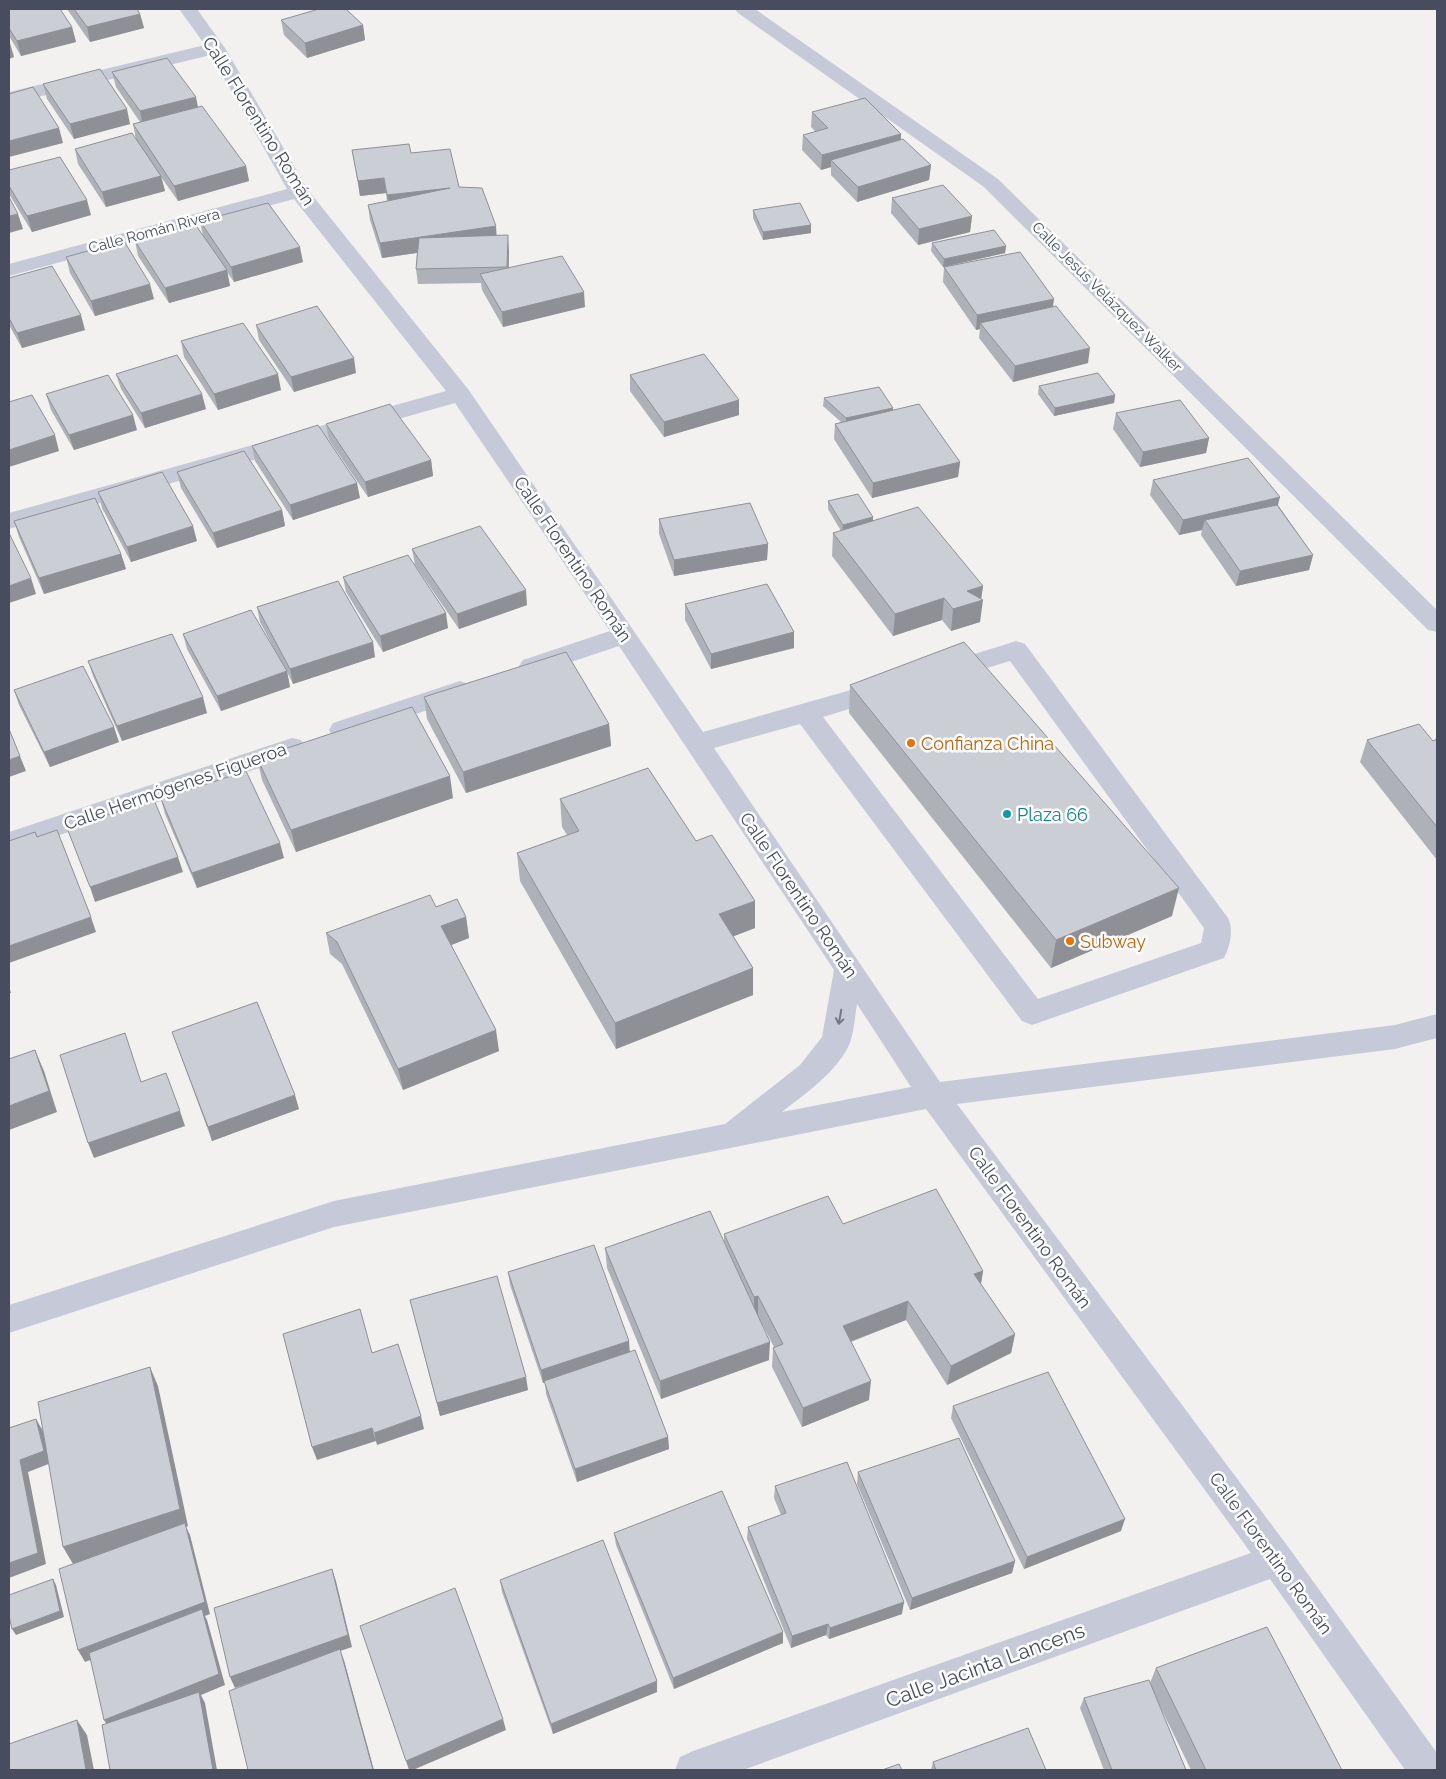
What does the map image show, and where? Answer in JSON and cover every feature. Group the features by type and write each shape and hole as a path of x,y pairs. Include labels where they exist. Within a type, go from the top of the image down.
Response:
{"street":[{"name":"Calle Florentino Román","path":"188,9 216,48 299,192 460,394 625,634 933,1095 1277,1560 1427,1770"},
{"name":"Calle Jesús Velázquez Walker","path":"744,9 992,182 1437,624"},
{"path":"9,98 216,48"},
{"name":"Calle Román Rivera","path":"9,270 299,192"},
{"path":"9,520 460,394"},
{"path":"513,672 625,634"},
{"path":"698,743 806,713 1016,650 1218,926 1214,950 1032,1013 806,713"},
{"name":"Calle Hermógenes Figueroa","path":"9,842 485,682"},
{"path":"731,1135 810,1074 836,1041 848,969"},
{"path":"9,1320 334,1214 933,1095 1395,1037 1437,1026"},
{"name":"Calle Jacinta Lancens","path":"693,1770 1277,1560"}],"building":[{"path":"9,9 60,9 72,27 17,41 9,28"},
{"path":"74,9 137,9 140,14 87,27"},
{"path":"319,9 346,9 363,25 305,43 281,20"},
{"path":"167,58 196,97 140,111 112,72"},
{"path":"100,69 127,109 70,124 43,84"},
{"path":"33,87 59,128 9,141 9,94"},
{"path":"865,98 901,134 822,155 803,135 828,128 812,112"},
{"path":"202,106 246,166 174,186 133,124"},
{"path":"132,133 161,176 102,192 75,149"},
{"path":"903,139 931,165 858,187 831,160"},
{"path":"409,144 411,153 450,149 459,187 482,188 496,226 380,243 368,205 450,188 387,195 384,178 358,181 352,150"},
{"path":"60,157 87,200 27,216 9,186 9,170"},
{"path":"943,185 972,216 919,229 892,198"},
{"path":"9,197 18,214 9,216"},
{"path":"268,203 300,247 231,267 200,221"},
{"path":"800,203 811,225 763,232 753,210"},
{"path":"195,224 227,270 165,288 135,241"},
{"path":"994,230 1006,246 944,259 932,243"},
{"path":"508,235 507,267 416,269 419,238"},
{"path":"124,241 150,284 91,301 66,257"},
{"path":"1020,252 1054,299 977,315 944,267"},
{"path":"562,256 584,292 502,312 480,274"},
{"path":"52,266 81,315 17,333 9,318 9,278"},
{"path":"317,306 354,358 291,377 256,325"},
{"path":"1056,306 1090,348 1015,366 980,323"},
{"path":"243,323 278,374 214,394 181,341"},
{"path":"704,354 739,400 664,422 630,375"},
{"path":"177,355 202,394 141,413 116,374"},
{"path":"1098,373 1115,395 1055,408 1039,386"},
{"path":"108,375 133,415 69,435 46,394"},
{"path":"879,387 893,408 846,418 824,398"},
{"path":"32,395 55,435 9,450 9,402"},
{"path":"1180,400 1209,438 1143,452 1116,413"},
{"path":"390,404 431,460 365,482 326,424"},
{"path":"919,404 960,462 873,483 835,424"},
{"path":"318,425 357,483 290,505 252,446"},
{"path":"244,451 282,510 213,533 177,472"},
{"path":"1248,458 1280,497 1183,520 1153,480"},
{"path":"162,472 193,526 127,547 98,492"},
{"path":"858,494 873,517 843,525 828,501"},
{"path":"95,498 121,554 39,578 14,521"},
{"path":"750,503 768,544 674,560 659,519"},
{"path":"1277,505 1313,555 1240,571 1205,520"},
{"path":"918,507 983,586 967,591 983,600 953,609 944,598 895,614 833,533"},
{"path":"480,526 526,590 457,614 412,549"},
{"path":"9,533 31,578 9,586"},
{"path":"408,555 446,613 380,636 343,577"},
{"path":"338,581 373,642 290,669 257,607"},
{"path":"767,584 794,632 711,654 685,604"},
{"path":"251,610 287,671 217,696 183,634"},
{"path":"172,634 203,697 117,726 88,661"},
{"name":"Plaza 66","path":"964,642 1179,888 1056,940 850,685"},
{"path":"566,652 609,724 463,772 424,697"},
{"path":"83,666 114,727 44,752 14,690"},
{"path":"412,707 450,776 291,830 257,758"},
{"path":"1419,724 1433,741 1437,739 1437,827 1367,740"},
{"path":"9,729 20,756 9,760"},
{"path":"648,768 696,841 712,835 755,901 719,914 753,968 615,1023 517,853 579,831 560,799"},
{"path":"246,771 280,843 192,873 161,799"},
{"path":"154,800 178,857 90,887 67,828"},
{"path":"57,830 91,917 9,946 9,841 35,832 37,837"},
{"path":"430,895 436,907 457,899 466,917 441,926 496,1030 398,1069 337,942 326,933"},
{"path":"257,1002 295,1095 208,1127 172,1032"},
{"path":"125,1033 141,1082 166,1073 180,1111 88,1143 60,1055"},
{"path":"35,1050 49,1091 9,1106 9,1059"},
{"path":"936,1189 983,1271 974,1274 1015,1334 951,1366 908,1301 843,1326 871,1381 803,1408 773,1348 783,1344 758,1296 754,1297 724,1234 828,1196 843,1224"},
{"path":"710,1211 770,1342 660,1381 605,1248"},
{"path":"594,1245 629,1341 541,1370 508,1272"},
{"path":"497,1276 526,1377 437,1403 410,1300"},
{"path":"360,1309 372,1353 398,1344 421,1416 374,1433 372,1428 312,1447 283,1334"},
{"path":"635,1350 668,1437 575,1469 544,1381"},
{"path":"150,1367 180,1509 63,1547 38,1402"},
{"path":"1048,1372 1125,1519 1027,1557 953,1406"},
{"path":"36,1419 44,1451 20,1460 38,1553 9,1563 9,1428"},
{"path":"959,1438 1015,1561 912,1598 858,1472"},
{"path":"847,1462 904,1602 830,1628 828,1624 792,1636 748,1527 786,1513 775,1486"},
{"path":"722,1491 783,1632 673,1678 614,1533"},
{"path":"185,1523 205,1602 78,1650 59,1569"},
{"path":"603,1540 657,1681 551,1724 500,1580"},
{"path":"332,1569 348,1635 230,1677 214,1608"},
{"path":"53,1579 60,1611 12,1629 9,1616 9,1595"},
{"path":"455,1588 503,1719 406,1761 360,1626"},
{"path":"202,1609 219,1674 104,1720 89,1653"},
{"path":"1267,1627 1342,1770 1206,1770 1156,1668"},
{"path":"340,1649 373,1770 248,1770 229,1691"},
{"path":"1149,1680 1186,1770 1112,1770 1084,1698"},
{"path":"199,1692 213,1770 110,1770 102,1725"},
{"path":"77,1720 86,1770 9,1770 9,1744"},
{"path":"1028,1728 1046,1770 936,1770 933,1762"},
{"path":"899,1764 902,1770 882,1770"}],"place":[{"name":"Confianza China","path":"911,743"},
{"name":"Plaza 66","path":"1007,814"},
{"name":"Subway","path":"1070,941"}]}
